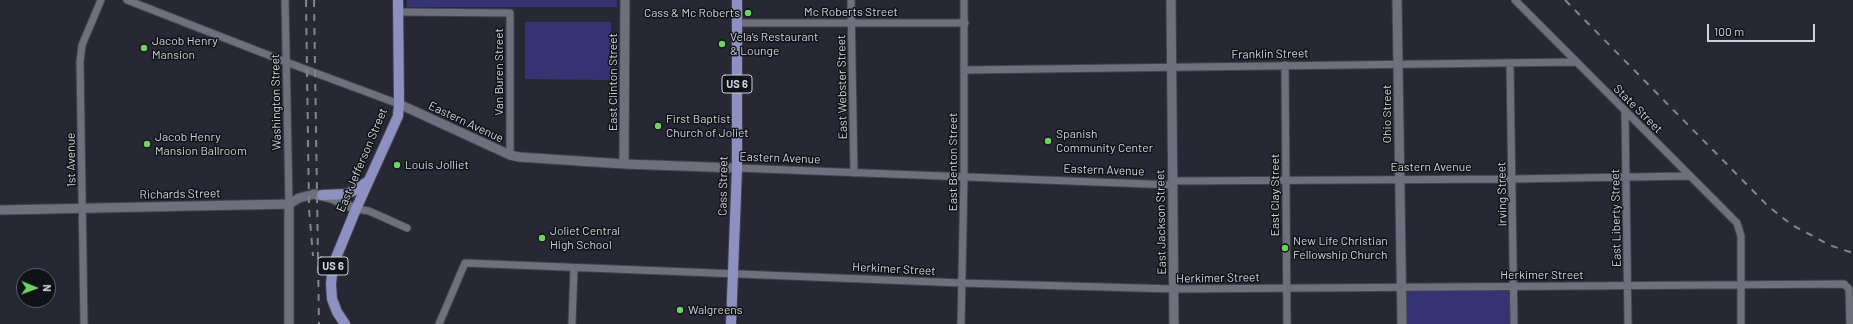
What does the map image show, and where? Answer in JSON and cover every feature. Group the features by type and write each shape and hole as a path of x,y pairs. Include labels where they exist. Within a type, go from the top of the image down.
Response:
{"main road":[{"name":"East Jefferson Street","path":"345,324 337,312 332,299 331,276 336,254 398,116 398,0"},
{"name":"Cass Street","path":"731,324 737,168 737,0"},
{"path":"322,195 346,194 369,180"}],"street":[{"name":"1st Avenue","path":"84,324 80,62 82,45 101,0"},
{"name":"Eastern Avenue","path":"127,0 399,104 510,155 624,164 964,177 1173,183 1286,180 1513,179 1690,176"},
{"name":"Washington Street","path":"285,0 289,204"},
{"name":"East Clinton Street","path":"624,164 625,0"},
{"name":"East Webster Street","path":"851,0 854,173"},
{"name":"East Benton Street","path":"961,324 964,177 964,0"},
{"name":"East Jackson Street","path":"1171,0 1174,324"},
{"name":"Ohio Street","path":"1397,0 1402,324"},
{"name":"State Street","path":"1515,0 1737,223 1741,236 1740,285"},
{"name":"Van Buren Street","path":"398,12 510,13 510,155"},
{"name":"Mc Roberts Street","path":"737,23 965,23"},
{"name":"Franklin Street","path":"964,70 1172,66 1510,64 1576,62"},
{"name":"Irving Street","path":"1510,64 1513,179 1514,324"},
{"name":"East Clay Street","path":"1285,65 1287,324"},
{"name":"East Liberty Street","path":"1626,111 1628,324"},
{"name":"Richards Street","path":"0,210 289,204 314,194 322,195 356,209"},
{"path":"289,204 289,324"},
{"path":"356,209 369,211 407,228"},
{"name":"Herkimer Street","path":"439,324 465,263 1174,290 1844,284 1849,288 1850,324"},
{"path":"572,324 574,268"},
{"path":"1740,285 1741,324"}],"shaded area":[{"path":"407,0 617,0 617,7 407,7"},
{"path":"525,22 611,22 611,80 525,79"},
{"path":"1512,289 1512,324 1404,324 1403,292"}],"railway":[{"path":"306,0 309,209 313,256"},
{"path":"314,0 319,324"},
{"path":"1565,0 1769,207 1792,225 1829,245 1853,253"}],"place":[{"name":"Cass & Mc Roberts","path":"748,13"},
{"name":"Vela’s Restaurant & Lounge","path":"722,44"},
{"name":"Jacob Henry Mansion","path":"144,48"},
{"name":"First Baptist Church of Joliet","path":"658,126"},
{"name":"Spanish Community Center","path":"1048,141"},
{"name":"Jacob Henry Mansion Ballroom","path":"147,144"},
{"name":"Louis Jolliet","path":"397,165"},
{"name":"Joliet Central High School","path":"542,238"},
{"name":"New Life Christian Fellowship Church","path":"1285,248"},
{"name":"Walgreens","path":"680,310"}]}
